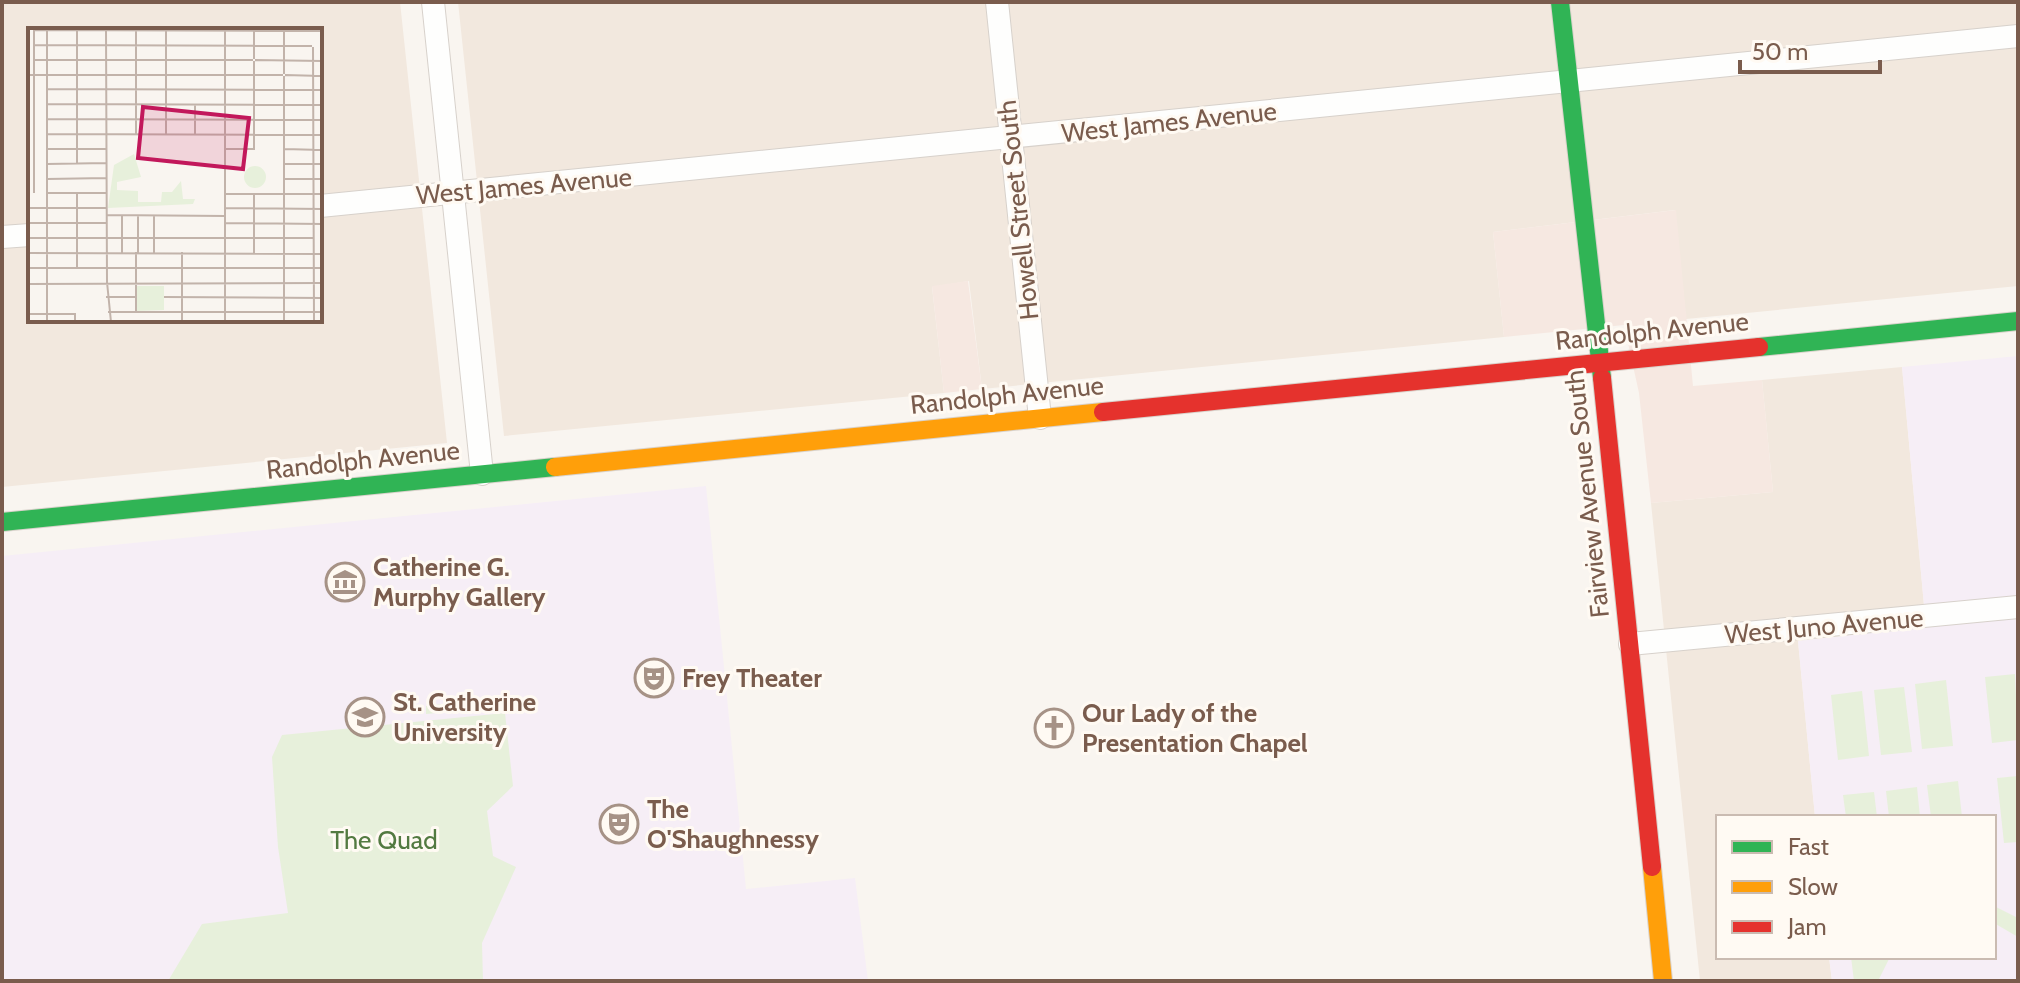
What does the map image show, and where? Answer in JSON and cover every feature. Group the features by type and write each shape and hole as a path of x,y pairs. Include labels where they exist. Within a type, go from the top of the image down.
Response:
{"main road":[{"name":"Fairview Avenue South","path":"1560,2 1630,644 1663,981"},
{"name":"Randolph Avenue","path":"2,522 2018,321"}],"street":[{"path":"433,2 482,474"},
{"name":"Howell Street South","path":"997,2 1040,418"},
{"name":"West James Avenue","path":"322,206 2018,36"},
{"path":"2,237 28,235"},
{"name":"West Juno Avenue","path":"1630,644 2018,607"}],"shaded area":[{"path":"2,2 400,2 447,443 2,487"},
{"path":"458,2 2018,2 2018,286 1686,319 1675,210 1493,232 1504,337 982,389 969,281 932,287 944,393 504,436"},
{"path":"1676,210 1693,386 1762,380 1773,492 1651,503 1639,393 1624,325 1504,337 1493,232"},
{"path":"968,281 982,389 944,393 932,286"},
{"path":"2018,356 2018,981 1832,981 1829,959 1996,959 1996,815 1815,815 1798,641 1926,627 1902,367"},
{"path":"1902,367 1926,627 1798,641 1815,815 1716,815 1716,959 1829,959 1832,981 1700,981 1651,503 1773,492 1762,380"},
{"name":"St. Catherine University","path":"706,486 746,889 855,878 868,981 2,981 2,556"}],"green space":[{"path":"2015,674 2018,740 1992,743 1985,677"},
{"path":"1946,680 1953,746 1922,749 1915,684"},
{"path":"1904,687 1912,752 1881,755 1874,690"},
{"path":"1862,691 1869,756 1838,760 1831,695"},
{"path":"476,700 477,709 426,714 426,706"},
{"name":"The Quad","path":"505,713 513,786 487,811 493,856 516,867 482,943 483,981 168,981 202,924 288,913 278,847 272,757 282,735"},
{"path":"2018,776 2018,842 2004,843 1997,778"},
{"path":"1958,781 1962,815 1931,815 1927,785"},
{"path":"1917,787 1920,815 1889,815 1886,791"},
{"path":"1874,792 1877,815 1846,815 1843,795"},
{"path":"1996,907 2018,918 2018,937 1996,924"},
{"path":"1851,959 1889,959 1878,981 1854,981"}],"traffic: fast":[{"path":"1560,2 1602,378"},
{"path":"1759,347 2018,321"},
{"path":"2,522 555,467"}],"traffic: slow":[{"path":"555,467 1103,412"},
{"path":"1652,867 1663,981"}],"traffic: jam":[{"path":"1103,412 1759,347"},
{"path":"1602,378 1652,867"}],"place":[{"name":"Catherine G. Murphy Gallery","path":"345,582"},
{"name":"Frey Theater","path":"654,678"},
{"name":"St. Catherine University","path":"365,717"},
{"name":"Our Lady of the Presentation Chapel","path":"1054,728"},
{"name":"The O'Shaughnessy","path":"619,824"}]}
